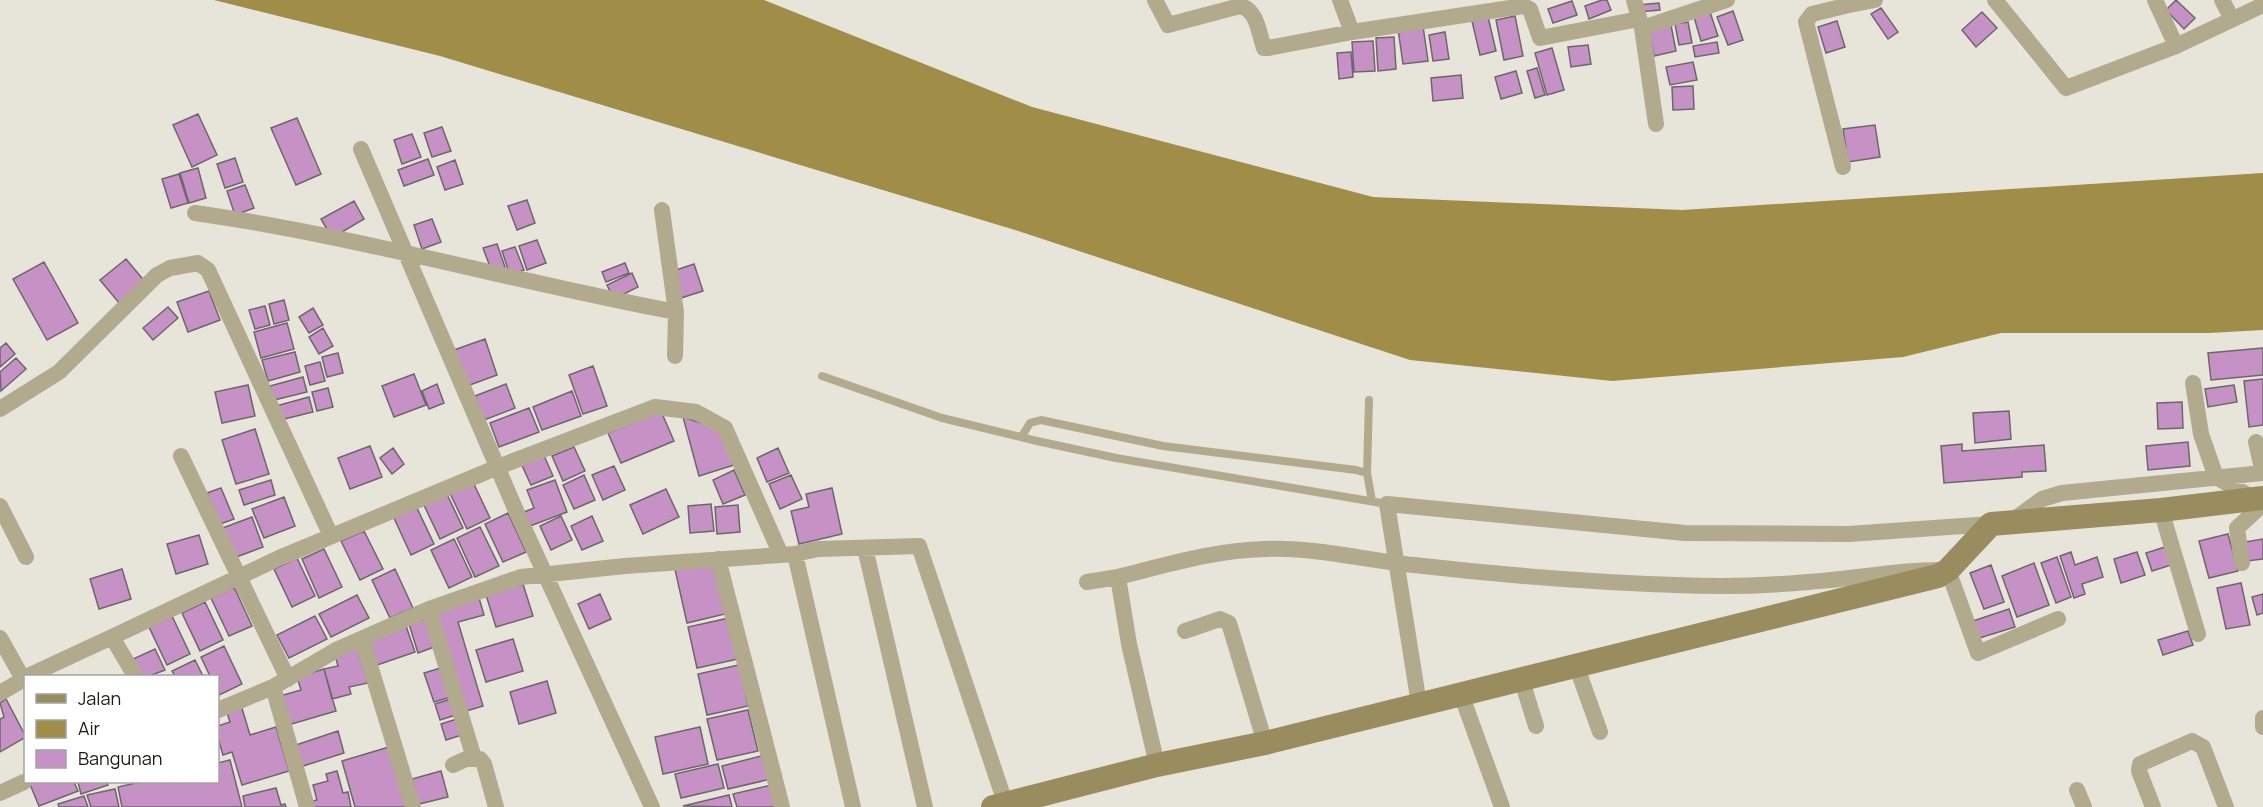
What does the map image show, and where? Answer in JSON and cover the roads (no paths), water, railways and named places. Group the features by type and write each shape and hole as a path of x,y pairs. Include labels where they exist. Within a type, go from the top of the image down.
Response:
{"street":[{"path":"1155,0 1168,25 1240,6 1247,7 1252,13 1264,48 1352,32 1527,6 1540,38 1641,23 1727,0"},
{"path":"1340,0 1352,32"},
{"path":"1634,0 1641,23 1656,124"},
{"path":"1843,167 1806,21 1812,14 1848,3 1875,0"},
{"path":"1995,0 2066,88 2176,46 2263,5"},
{"path":"2155,0 2176,46"},
{"path":"2222,0 2232,19"},
{"path":"361,150 498,467 652,807"},
{"path":"662,210 676,312 675,356"},
{"path":"195,213 405,253 573,293 676,312"},
{"path":"0,409 59,372 157,275 170,268 198,263 208,270 331,536"},
{"path":"2193,384 2200,434 2216,477 2260,500"},
{"path":"32,675 331,536 498,467 650,408 696,412 725,428 788,555 853,807"},
{"path":"219,710 280,683 338,649 429,609 521,577 547,573 788,555 818,549 919,546 999,806 1157,765 1265,743 1938,576 2002,523 2042,499 2062,493 2263,473 2256,442"},
{"path":"181,456 238,578 280,683 307,807"},
{"path":"1419,704 1396,563 1379,502 1685,533 1849,534 2161,510 2260,500"},
{"path":"2242,563 2237,528 2260,500"},
{"path":"0,506 26,557"},
{"path":"2161,510 2198,634"},
{"path":"865,548 925,807"},
{"path":"1087,582 1198,558 1261,549 1340,553 1396,563 1580,582 1705,586 1808,582 1911,570 1959,558"},
{"path":"1959,558 1978,653 2058,619"},
{"path":"718,559 782,807"},
{"path":"1118,577 1129,644 1157,765"},
{"path":"429,609 474,758 484,764 496,807"},
{"path":"1185,631 1220,619 1225,619 1231,626 1265,743"},
{"path":"0,638 24,676"},
{"path":"112,638 134,675"},
{"path":"362,639 413,807"},
{"path":"1576,665 1600,732"},
{"path":"1521,678 1536,726"},
{"path":"0,693 24,679"},
{"path":"1461,694 1502,807"},
{"path":"2263,718 2263,727"},
{"path":"2153,807 2139,771 2140,764 2192,741 2203,747 2226,807"},
{"path":"453,765 474,758"},
{"path":"0,793 24,782"},
{"path":"2077,790 2084,807"}],"lane":[{"path":"822,376 942,418 1116,458 1379,502"},
{"path":"1369,400 1367,473 1379,502"},
{"path":"1022,436 1030,423 1041,420 1163,446 1367,473"}],"water":[{"path":"214,0 764,0 1032,107 1373,197 1682,210 2263,173 2263,330 2209,333 2001,333 1903,357 1612,381 1410,360 1015,230 440,56"}]}
